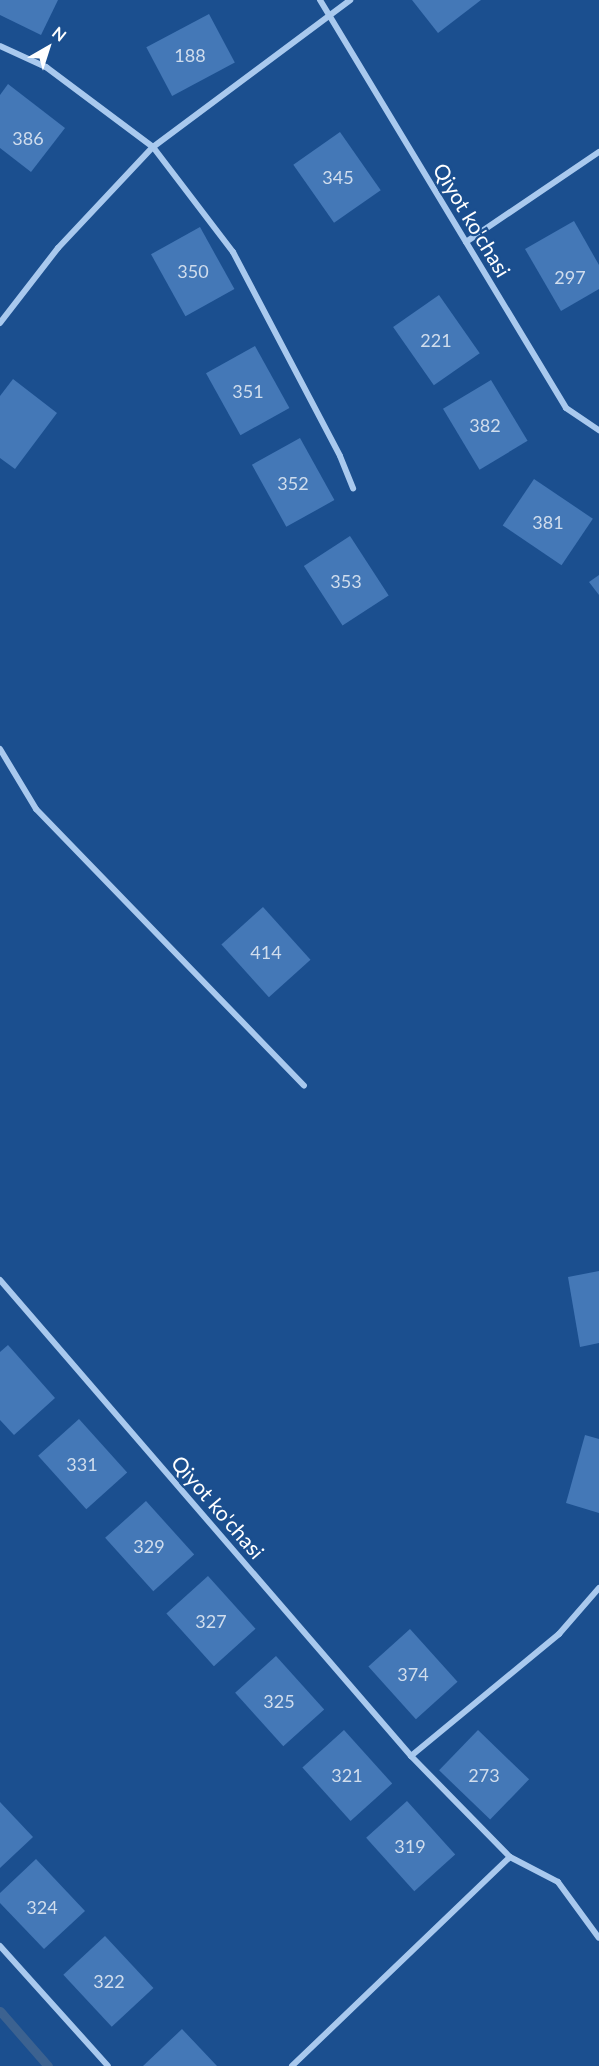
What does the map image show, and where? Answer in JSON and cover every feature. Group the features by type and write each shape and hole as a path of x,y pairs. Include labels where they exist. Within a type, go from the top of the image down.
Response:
{"street":[{"name":"Qiyot ko'chasi","path":"320,0 566,408 599,430"},
{"path":"0,323 58,248 153,147 350,0"},
{"path":"0,46 46,68 153,147 233,252 340,456 353,488"},
{"path":"466,242 599,152"},
{"path":"0,749 36,809 304,1086"},
{"name":"Qiyot ko'chasi","path":"0,1280 411,1756 510,1857 558,1882 599,1938"},
{"path":"411,1756 559,1634 599,1588"},
{"path":"292,2066 510,1857"},
{"path":"0,1946 108,2066"}],"building":[{"path":"0,0 58,0 41,35 0,15"},
{"path":"412,0 481,0 438,33"},
{"path":"209,14 235,63 172,96 146,47"},
{"path":"8,84 65,128 31,172 0,148 0,95"},
{"path":"340,132 381,190 334,223 293,165"},
{"path":"574,221 599,265 599,289 561,311 525,249"},
{"path":"200,227 234,289 185,316 151,254"},
{"path":"439,295 480,353 434,385 393,327"},
{"path":"255,346 289,408 240,435 206,373"},
{"path":"13,379 57,413 15,469 0,458 0,396"},
{"path":"491,380 528,441 480,470 443,409"},
{"path":"300,438 334,500 286,527 252,465"},
{"path":"534,479 593,519 562,565 503,525"},
{"path":"350,536 389,596 343,626 304,566"},
{"path":"599,575 599,595 589,582"},
{"path":"263,907 311,960 269,997 221,944"},
{"path":"599,1271 599,1343 580,1347 568,1277"},
{"path":"8,1345 55,1398 14,1435 0,1420 0,1352"},
{"path":"79,1419 127,1473 86,1509 38,1456"},
{"path":"585,1435 599,1439 599,1513 566,1503"},
{"path":"146,1501 194,1555 153,1591 105,1538"},
{"path":"208,1576 256,1629 214,1666 166,1613"},
{"path":"410,1629 458,1682 416,1719 368,1666"},
{"path":"276,1656 324,1710 283,1746 235,1693"},
{"path":"344,1730 392,1784 351,1821 302,1767"},
{"path":"478,1730 529,1779 490,1820 439,1770"},
{"path":"407,1801 455,1855 414,1891 366,1838"},
{"path":"0,1802 33,1837 0,1868"},
{"path":"36,1859 85,1911 44,1949 0,1903 0,1893"},
{"path":"105,1936 153,1988 112,2027 63,1975"},
{"path":"182,2029 217,2066 143,2066"}],"waterway":[{"path":"0,2011 48,2066"}]}
